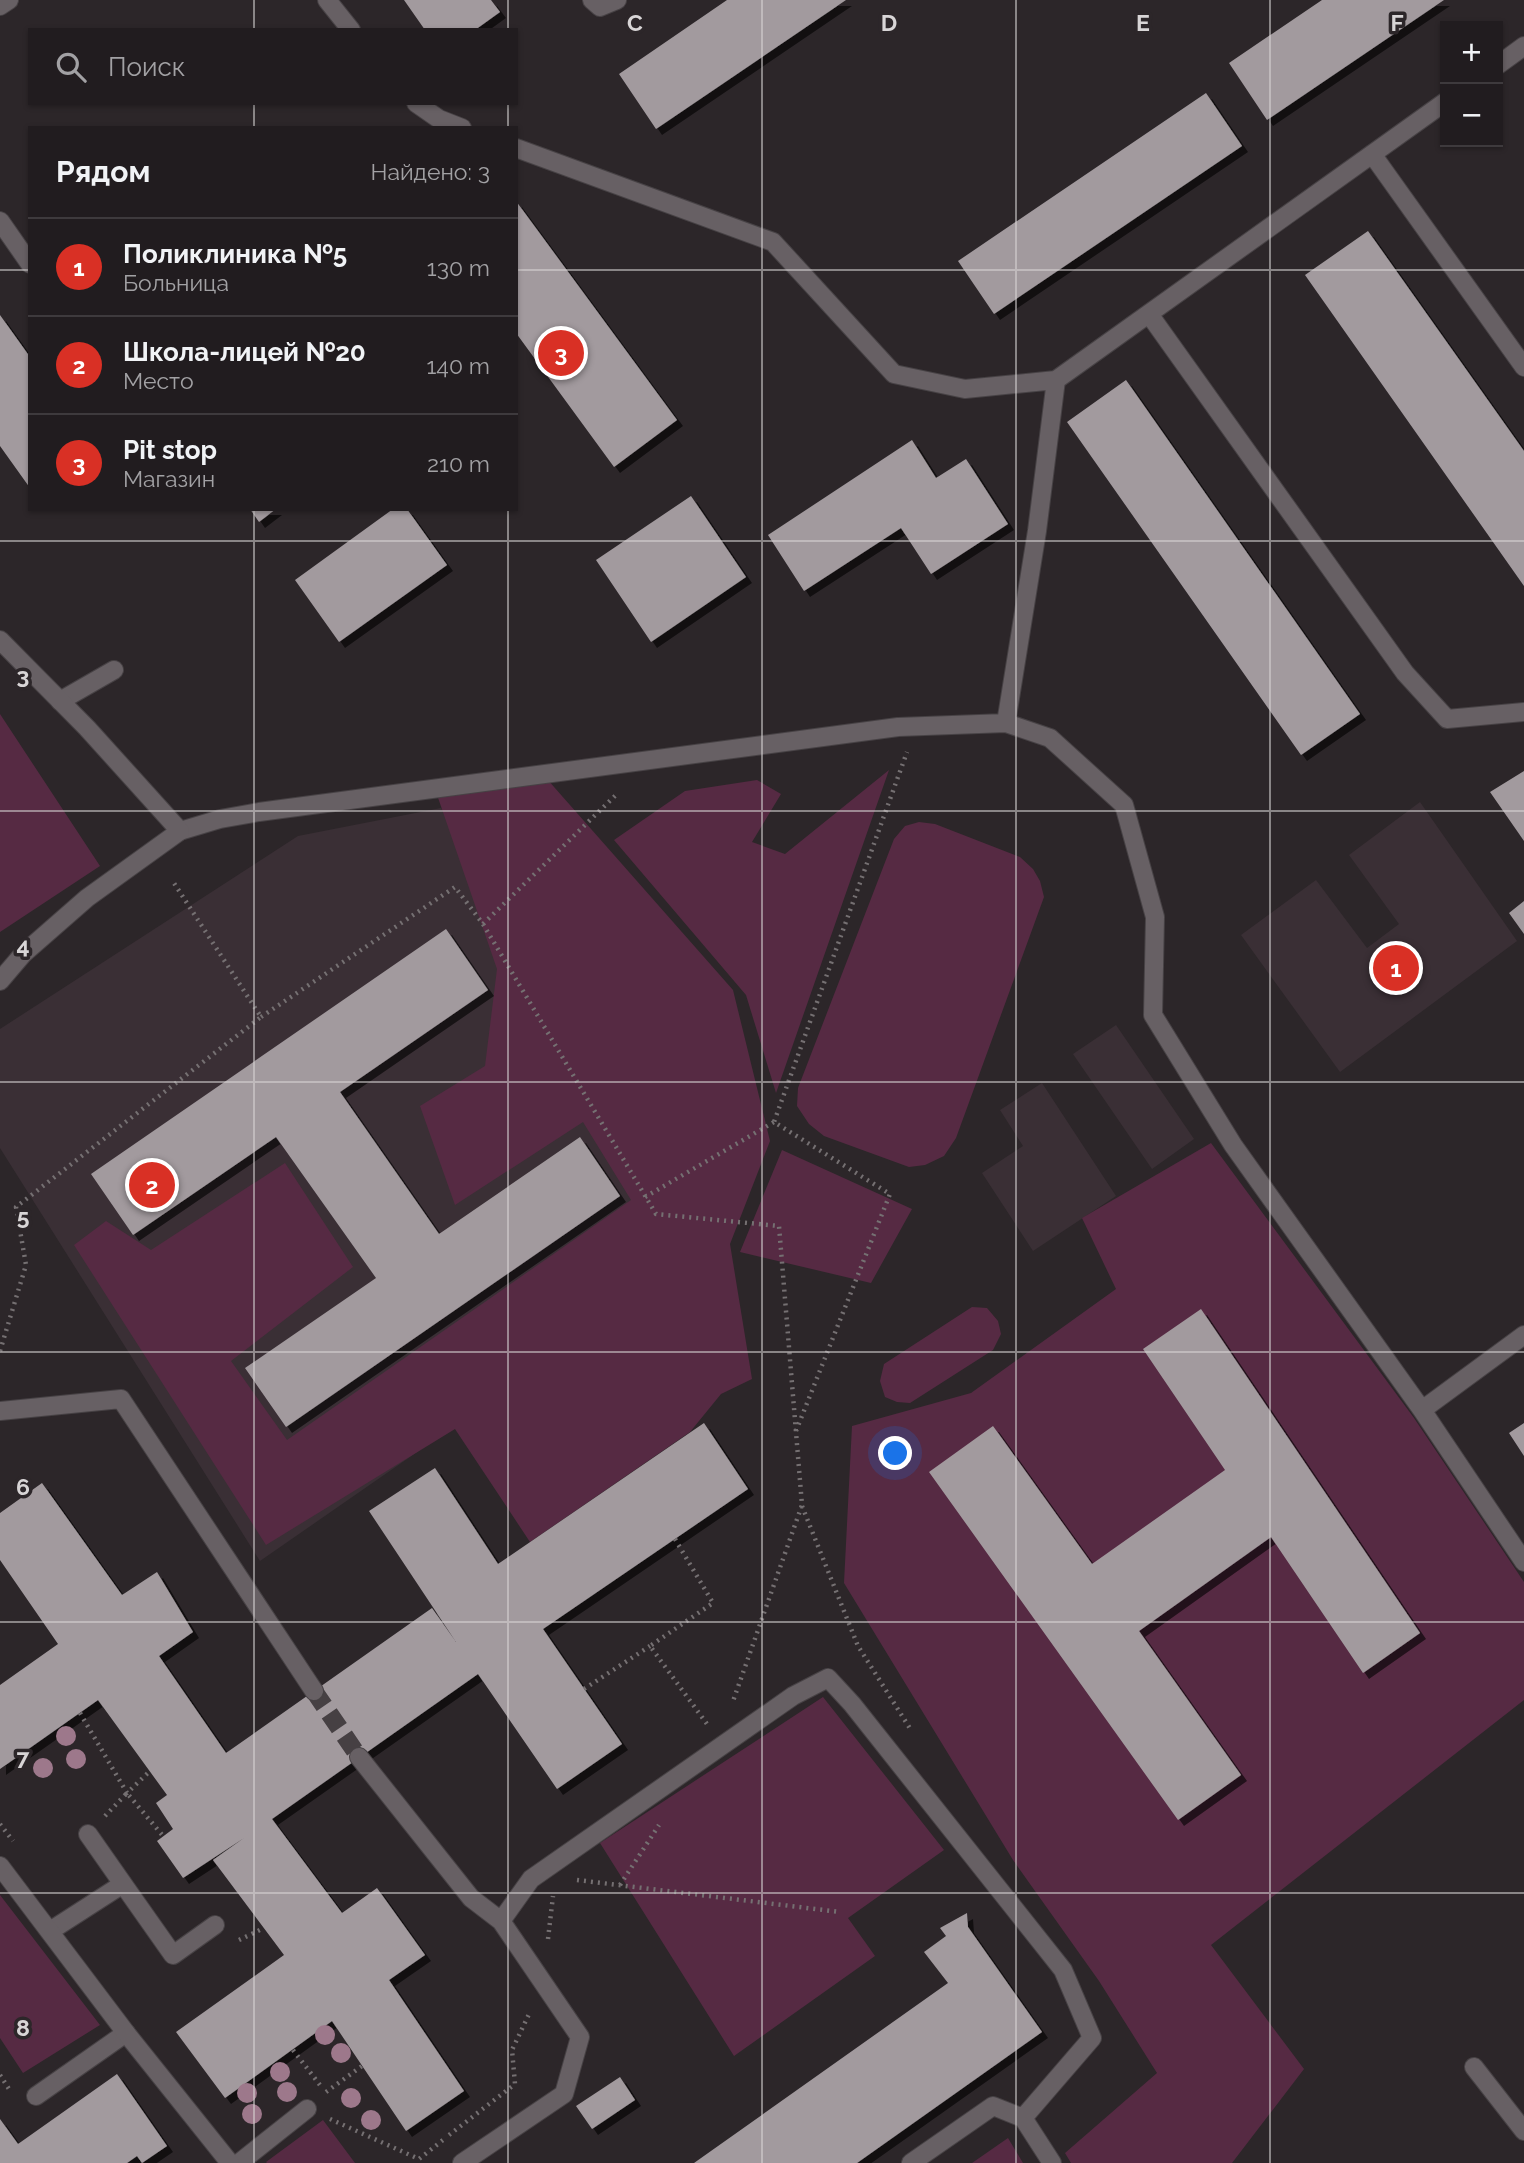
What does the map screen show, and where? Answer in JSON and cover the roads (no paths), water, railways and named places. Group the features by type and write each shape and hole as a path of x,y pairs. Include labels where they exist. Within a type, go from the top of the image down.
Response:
{"street":[{"path":"0,6 9,0"},
{"path":"327,0 349,28"},
{"path":"592,0 600,7 617,0"},
{"path":"1503,61 1524,46"},
{"path":"419,105 439,119 457,126"},
{"path":"518,149 773,242 894,374 965,389 1056,380 1440,106"},
{"path":"1372,154 1524,368"},
{"path":"0,221 28,261"},
{"path":"1149,314 1405,673 1447,719 1524,712"},
{"path":"1006,723 1037,531 1056,380"},
{"path":"0,640 180,831"},
{"path":"60,701 114,670"},
{"path":"0,981 23,954 87,898 180,831 220,820 259,812 916,726 1006,723 1050,738 1124,805 1155,917 1153,1015 1233,1145 1422,1410 1524,1562"},
{"path":"1422,1410 1524,1335"},
{"path":"0,1411 121,1399 314,1691"},
{"path":"501,1922 531,1879 793,1696 828,1678 852,1704 1063,1970 1093,2038 1023,2118"},
{"path":"359,1757 471,1898 501,1922 580,2037 564,2094 462,2163"},
{"path":"88,1834 173,1955 215,1925"},
{"path":"0,1866 126,2033 230,2163"},
{"path":"50,1930 123,1884"},
{"path":"36,2096 126,2033"},
{"path":"1474,2067 1524,2132"},
{"path":"911,2163 993,2106 1023,2118 1052,2163"},
{"path":"239,2163 307,2109"}],"tunnel":[{"path":"314,1691 359,1757"}],"place":[{"name":"Pit stop","path":"561,353"},
{"name":"Поликлиника №5","path":"1396,968"},
{"name":"Школа-лицей №20","path":"152,1185"}]}
